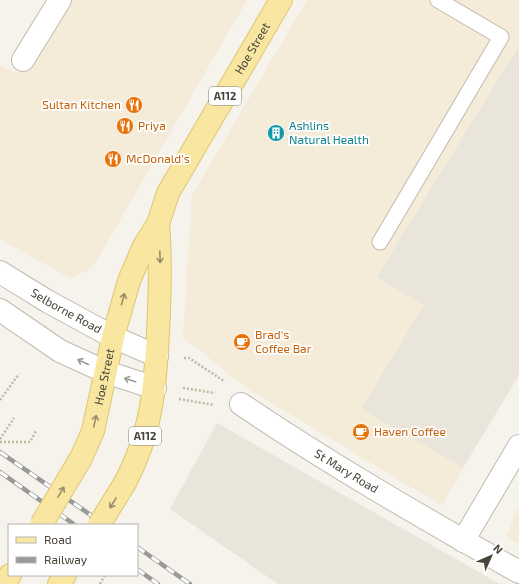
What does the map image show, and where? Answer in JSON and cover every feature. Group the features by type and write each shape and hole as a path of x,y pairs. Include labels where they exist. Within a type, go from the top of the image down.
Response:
{"main road":[{"name":"Hoe Street","path":"42,524 81,458 93,431 113,337 128,280 144,246 158,224 168,193 281,0"},
{"name":"Hoe Street","path":"101,524 136,462 165,387 157,356 160,279 158,224"}],"street":[{"path":"23,60 60,0"},
{"name":"Selborne Road","path":"0,272 47,301 113,337 157,356"},
{"path":"0,310 60,351 106,372 165,387"},
{"name":"St Mary Road","path":"231,405 298,442 462,541 519,572"},
{"path":"462,541 519,446"}],"lane":[{"path":"380,242 501,37 438,0"}],"path":[{"path":"186,400 231,405 245,395 189,358"},
{"path":"0,400 19,374"},
{"path":"165,387 214,392 231,405"},
{"path":"14,418 0,441 30,442 36,431"}],"shaded area":[{"path":"63,0 247,0 93,267 71,279 0,239 0,65 17,74"},
{"path":"307,0 519,0 519,46 376,278 424,305 361,409 463,468 442,506 245,387 183,337 192,195"},
{"path":"519,45 519,375 463,468 361,409 422,305 376,277"},
{"path":"217,423 500,584 278,584 170,509"},
{"path":"519,504 519,544 506,537"}],"railway":[{"path":"0,452 104,524"},
{"path":"0,472 74,524"},
{"path":"138,548 190,584"},
{"path":"138,570 158,584"}],"place":[{"name":"Sultan Kitchen","path":"134,105"},
{"name":"Priya","path":"125,126"},
{"name":"Ashlins Natural Health","path":"276,133"},
{"name":"McDonald's","path":"113,159"},
{"name":"Brad's Coffee Bar","path":"242,342"},
{"name":"Haven Coffee","path":"361,432"}]}
